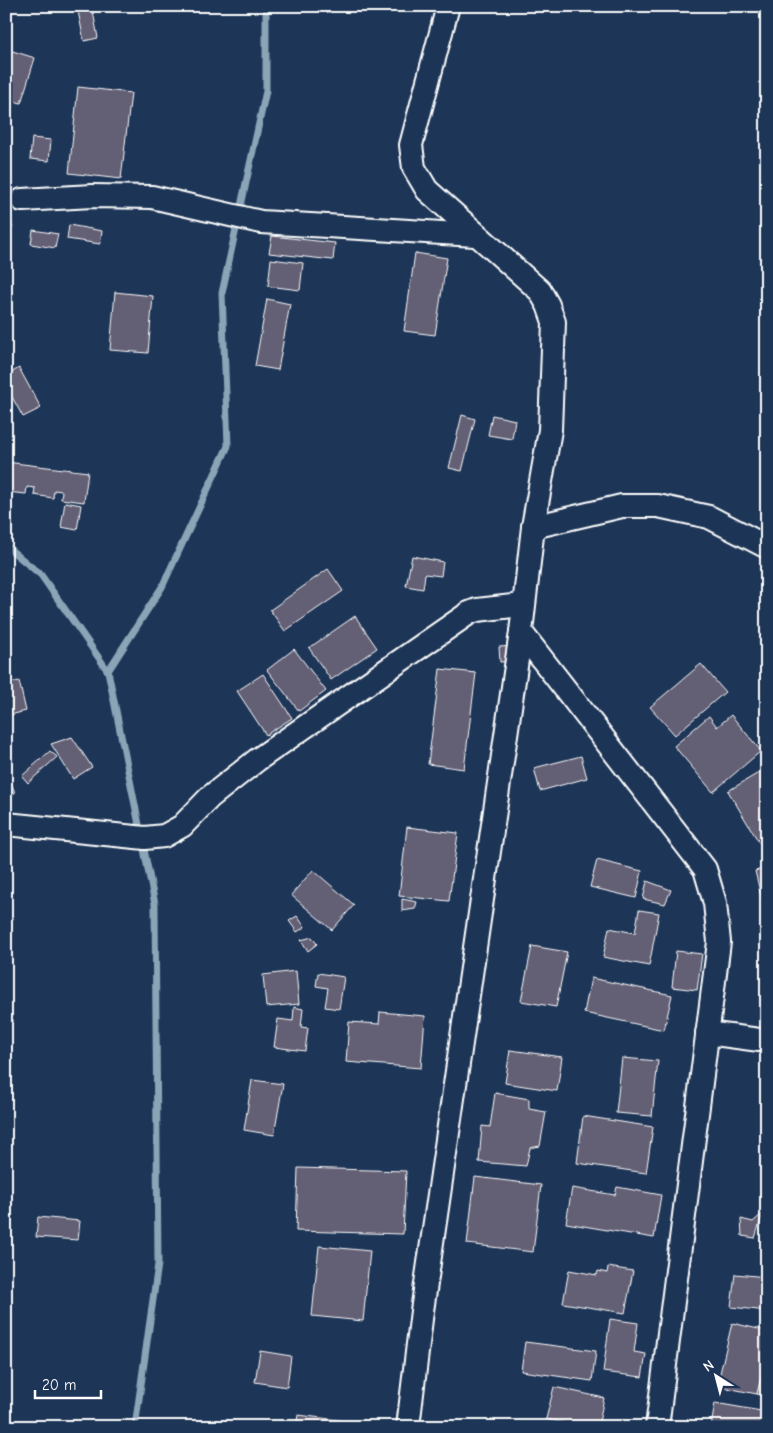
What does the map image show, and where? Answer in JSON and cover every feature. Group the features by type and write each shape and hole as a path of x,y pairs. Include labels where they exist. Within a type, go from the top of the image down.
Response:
{"street":[{"path":"408,1427 423,1301 521,632 522,605 533,527 550,430 554,322 540,291 475,235 427,190 414,168 411,145 448,6"},
{"path":"22,200 92,196 152,197 261,222 475,235"},
{"path":"533,527 622,506 658,506 709,517 767,547"},
{"path":"6,824 145,838 164,836 182,826 210,797 257,760 469,613 476,610 522,605"},
{"path":"521,632 705,869 715,903 719,942 657,1427"},
{"path":"707,1033 767,1041"}],"building":[{"path":"77,6 92,6 98,38 84,41"},
{"path":"6,49 35,58 21,103 6,99"},
{"path":"78,87 131,93 121,179 69,173"},
{"path":"32,138 51,140 49,161 30,159"},
{"path":"6,205 13,228 6,230"},
{"path":"69,225 102,231 100,244 67,239"},
{"path":"33,230 58,234 55,248 31,244"},
{"path":"272,236 335,243 333,260 269,253"},
{"path":"415,253 447,258 435,335 404,331"},
{"path":"271,259 303,263 300,290 268,286"},
{"path":"115,292 153,296 148,353 110,350"},
{"path":"267,299 290,304 278,370 255,366"},
{"path":"19,368 41,408 23,417 6,386 6,376"},
{"path":"462,415 475,419 462,471 449,468"},
{"path":"492,415 515,420 512,439 488,435"},
{"path":"6,462 88,472 84,502 61,499 62,491 54,490 53,498 34,495 35,488 27,487 26,494 6,492"},
{"path":"65,502 81,505 77,530 61,527"},
{"path":"412,556 443,562 441,576 425,574 423,589 406,586"},
{"path":"328,569 343,591 285,631 270,610"},
{"path":"6,587 11,591 6,598"},
{"path":"355,616 377,648 331,680 309,648"},
{"path":"515,646 516,661 500,662 499,647"},
{"path":"294,649 326,691 299,711 267,670"},
{"path":"701,664 725,692 675,735 650,707"},
{"path":"440,669 476,673 464,769 428,764"},
{"path":"263,674 292,718 266,735 237,691"},
{"path":"19,681 26,711 6,716 6,684"},
{"path":"731,715 761,751 713,792 674,746 709,716 717,727"},
{"path":"72,737 92,767 73,779 51,744"},
{"path":"50,751 57,757 28,783 22,776"},
{"path":"581,756 587,778 540,791 534,768"},
{"path":"767,768 767,839 760,844 728,791"},
{"path":"8,774 15,793 6,797 6,775"},
{"path":"407,827 458,833 449,901 399,896"},
{"path":"597,860 642,871 636,898 590,887"},
{"path":"767,868 767,921 755,871"},
{"path":"313,870 354,905 332,930 291,895"},
{"path":"647,881 671,890 665,904 643,899"},
{"path":"402,899 417,902 415,909 402,911"},
{"path":"639,910 659,913 649,966 603,957 609,928 635,933"},
{"path":"297,916 305,927 297,932 289,921"},
{"path":"312,937 317,944 308,951 301,940"},
{"path":"532,946 567,952 556,1007 521,1001"},
{"path":"676,951 702,954 697,990 672,987"},
{"path":"296,971 299,1004 266,1007 263,975"},
{"path":"318,973 344,977 339,1009 325,1007 328,988 316,986"},
{"path":"591,978 672,995 664,1030 584,1013"},
{"path":"294,1007 303,1009 301,1027 308,1028 305,1051 274,1047 278,1019 293,1021"},
{"path":"380,1012 425,1016 421,1068 346,1062 349,1022 379,1024"},
{"path":"510,1050 562,1057 557,1091 505,1083"},
{"path":"622,1058 658,1061 652,1116 616,1113"},
{"path":"252,1080 283,1084 274,1135 244,1130"},
{"path":"495,1093 529,1099 529,1109 546,1112 540,1146 530,1148 526,1166 479,1162 482,1126 490,1127"},
{"path":"583,1116 653,1127 646,1173 577,1163"},
{"path":"298,1168 406,1171 403,1234 296,1231"},
{"path":"475,1177 541,1185 533,1252 467,1244"},
{"path":"617,1187 661,1195 654,1238 566,1223 572,1188 615,1195"},
{"path":"763,1213 755,1238 742,1236 741,1219 753,1222"},
{"path":"38,1217 80,1221 78,1240 36,1237"},
{"path":"319,1246 370,1251 363,1321 312,1316"},
{"path":"608,1267 633,1271 625,1313 563,1303 569,1270 597,1275 598,1271 607,1273"},
{"path":"735,1274 767,1277 767,1311 731,1307"},
{"path":"610,1319 638,1323 634,1352 646,1354 642,1377 603,1372"},
{"path":"732,1323 767,1331 767,1352 757,1394 717,1386"},
{"path":"525,1342 596,1351 592,1381 521,1371"},
{"path":"260,1351 291,1356 287,1387 255,1382"},
{"path":"761,1379 767,1382 767,1397 757,1394"},
{"path":"554,1387 604,1398 598,1427 583,1427 546,1419"},
{"path":"715,1403 767,1412 767,1427 711,1427"},
{"path":"298,1415 370,1424 369,1427 296,1427"}],"waterway":[{"path":"108,671 162,587 228,446 222,293 266,91 266,6"},
{"path":"6,546 41,575 108,671 155,904 158,1264 135,1427"}]}
